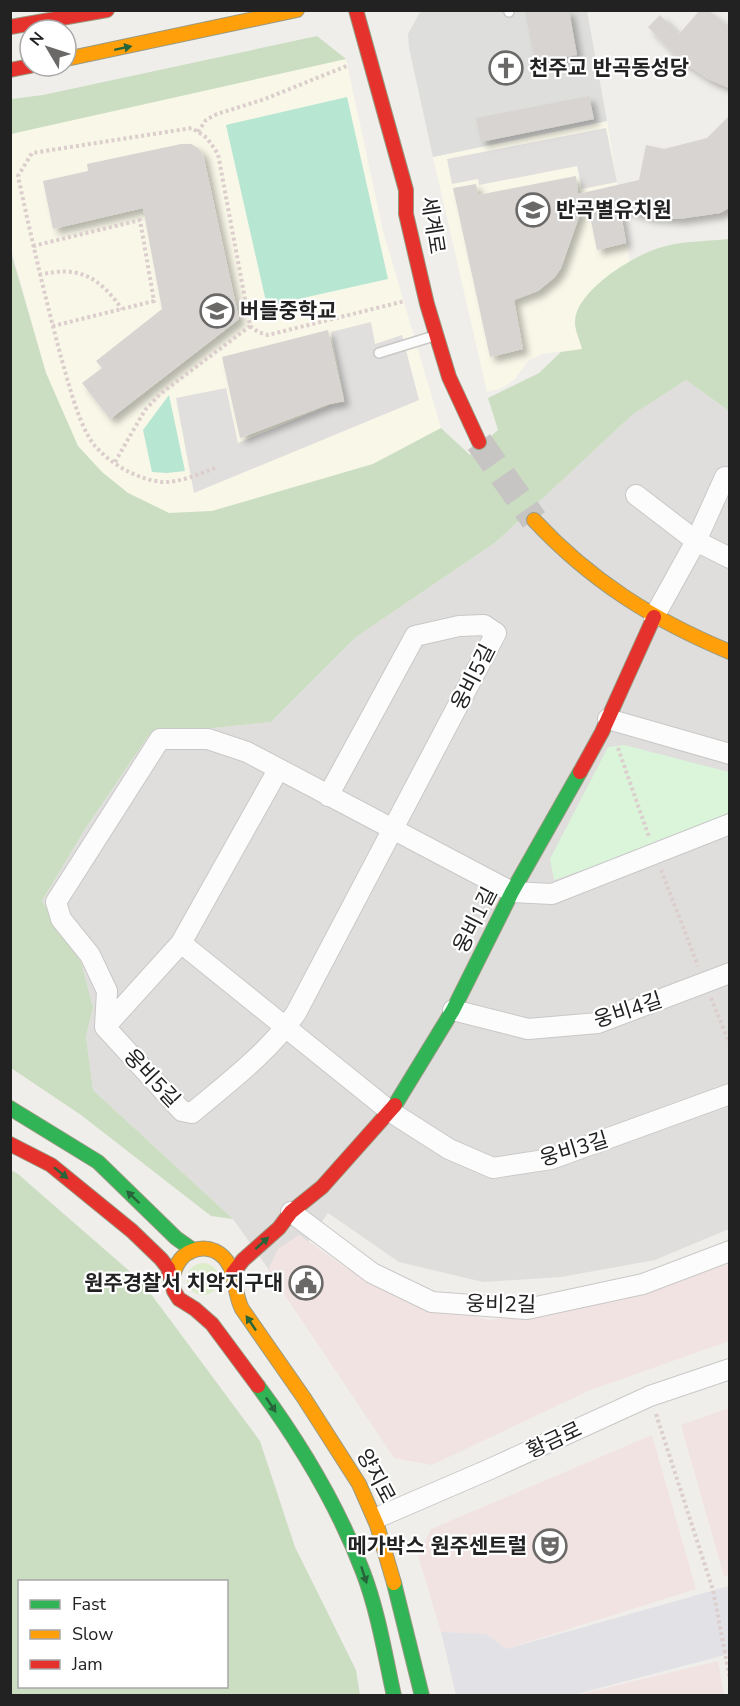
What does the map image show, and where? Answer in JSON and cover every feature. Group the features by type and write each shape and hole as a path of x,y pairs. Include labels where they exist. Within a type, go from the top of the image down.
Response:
{"street":[{"path":"10,27 107,10"},
{"path":"78,56 297,10"},
{"name":"세계로","path":"356,10 406,190 406,214 436,336 449,377 479,442"},
{"path":"654,617 696,541 725,477 729,479"},
{"path":"636,495 696,541 729,558"},
{"path":"534,520 573,561 620,596 698,640 729,652"},
{"name":"웅비1길","path":"291,1212 322,1187 391,1112 453,1010 512,892 608,719 654,617"},
{"name":"웅비5길","path":"105,1027 182,1110 192,1113 249,1066 296,1013 496,633 484,625 459,626 415,636 328,796"},
{"path":"608,719 729,754"},
{"path":"105,1027 107,991 90,955 61,919 56,902 160,739 208,739 247,752 512,892 552,894 729,824"},
{"path":"105,1027 182,943 278,770"},
{"path":"182,943 391,1112"},
{"name":"웅비4길","path":"453,1010 528,1029 598,1023 729,973"},
{"name":"웅비3길","path":"391,1112 449,1149 493,1168 551,1159 729,1094"},
{"path":"10,1108 98,1162 176,1238 193,1250"},
{"path":"10,1144 51,1165 132,1231 161,1259 168,1268 174,1291 179,1299 212,1324 273,1406 328,1494 347,1533 364,1574 394,1695"},
{"path":"223,1255 235,1252 272,1219 291,1212"},
{"path":"195,1309 205,1310 219,1305 230,1294 233,1278 243,1260 279,1228 291,1212"},
{"name":"웅비2길","path":"291,1212 372,1273 432,1302 527,1309 643,1284 729,1251"},
{"path":"172,1281 177,1262 193,1250 203,1248 223,1255 230,1264 233,1278"},
{"name":"양지로","path":"233,1278 238,1301 359,1484 377,1525 404,1618 422,1695"},
{"path":"273,1354 303,1383 368,1482 389,1537 406,1596 404,1618"},
{"name":"황금로","path":"381,1516 650,1396 729,1369"}],"lane":[{"path":"379,353 436,336"}],"path":[{"path":"198,132 206,120 217,114 265,99 368,57"},
{"path":"214,468 189,478 163,482 129,473 95,446 84,426 69,387 39,275 18,176 32,153 192,128 207,138 218,154 250,326 258,332 268,335 425,297"},
{"path":"33,246 140,220 154,301 53,327"},
{"path":"39,275 57,270 80,273 103,286 123,309"},
{"path":"115,462 145,410 160,393 250,326"},
{"path":"608,719 654,853 729,1045"},
{"path":"650,1396 713,1590 729,1680"}],"shaded area":[{"path":"587,11 607,121 433,157 409,48 408,34 420,12"},
{"name":"버들중학교","path":"346,59 383,231 441,428 373,464 212,511 169,513 128,493 102,472 78,446 46,373 11,248 10,134"},
{"name":"반곡별유치원","path":"607,121 630,262 602,280 575,323 582,349 542,354 529,360 514,380 502,388 487,392 433,157"},
{"path":"606,128 617,182 582,189 577,166 479,185 478,179 452,184 447,159"},
{"path":"371,322 375,344 402,335 419,400 194,493 176,398 226,388 238,443 330,405 345,402 331,332"},
{"path":"686,380 729,411 729,1229 655,1260 561,1277 483,1282 399,1262 328,1213 279,1284 233,1219 93,1090 86,1037 93,1007 81,962 42,901 85,829 149,735 271,722 356,637 496,542 632,415"},
{"path":"299,1235 345,1267 403,1298 490,1320 591,1306 729,1264 729,1341 588,1391 432,1465 394,1458 268,1270 278,1249"},
{"path":"729,1408 730,1575 724,1576 681,1425"},
{"path":"652,1435 696,1589 506,1649 486,1634 441,1632 418,1555 431,1529"},
{"path":"729,1586 729,1654 573,1695 456,1695 441,1632 486,1634 506,1649"},
{"path":"718,1661 724,1695 577,1695"}],"green space":[{"path":"317,36 346,59 11,134 11,99 43,95"},
{"path":"347,97 388,279 267,306 226,125"},
{"path":"729,239 729,411 686,380 632,415 496,542 356,637 271,722 149,735 85,829 42,901 81,962 93,1007 86,1037 93,1090 233,1219 211,1216 81,1115 11,1068 10,249 46,373 78,446 102,472 128,493 169,513 212,511 373,464 441,428 470,455 498,430 488,398 539,373 561,352 582,349 575,322 585,297 596,285 625,264 654,250 681,243"},
{"path":"169,395 185,471 152,472 143,430"},
{"path":"624,745 729,772 729,817 554,880 550,859 608,747"},
{"path":"11,1170 142,1282 260,1441 295,1547 356,1670 360,1695 11,1695"},
{"path":"203,1263 214,1268 219,1279 214,1290 203,1295 192,1290 187,1279 192,1268"}],"building":[{"path":"525,10 569,10 577,55 535,63"},
{"path":"700,10 708,10 729,26 729,88 708,79 681,61 648,27 660,15 679,34"},
{"path":"589,96 594,119 481,142 476,118"},
{"path":"729,116 729,208 720,213 679,219 649,217 620,208 626,243 597,250 586,197 561,268 555,277 538,291 514,300 523,349 490,357 453,188 476,184 478,195 576,176 578,194 639,180 646,145 664,149 707,138"},
{"path":"181,144 191,144 203,154 239,319 110,419 82,383 102,368 96,361 162,309 143,208 53,229 43,181 88,171 87,164"},
{"path":"328,330 344,401 329,404 240,438 222,357"}],"tunnel":[{"path":"479,442 534,520"}],"traffic: fast":[{"path":"395,1105 453,1010 512,892 580,772"},
{"path":"10,1108 98,1162 176,1238 193,1250"},
{"path":"258,1386 289,1430 317,1476 353,1547 373,1602 394,1696"},
{"path":"394,1583 422,1696"}],"traffic: slow":[{"path":"78,56 297,10"},
{"path":"534,520 578,562 624,597 675,626 730,652"},
{"path":"172,1281 180,1259 195,1250 215,1251 228,1262 242,1309 304,1398 359,1484 377,1525 394,1583"}],"traffic: jam":[{"path":"10,27 107,10"},
{"path":"356,10 406,190 406,214 427,304 449,377 479,442"},
{"path":"10,70 18,68"},
{"path":"580,772 602,732 654,617"},
{"path":"233,1273 243,1260 279,1228 291,1212 322,1187 395,1105"},
{"path":"10,1144 51,1165 132,1231 161,1259 168,1268 174,1291 179,1299 212,1324 258,1386"}],"place":[{"name":"천주교 반곡동성당","path":"506,68"},
{"name":"반곡별유치원","path":"533,210"},
{"name":"버들중학교","path":"217,311"},
{"name":"원주경찰서 치악지구대","path":"306,1283"},
{"name":"메가박스 원주센트럴","path":"550,1546"}]}
